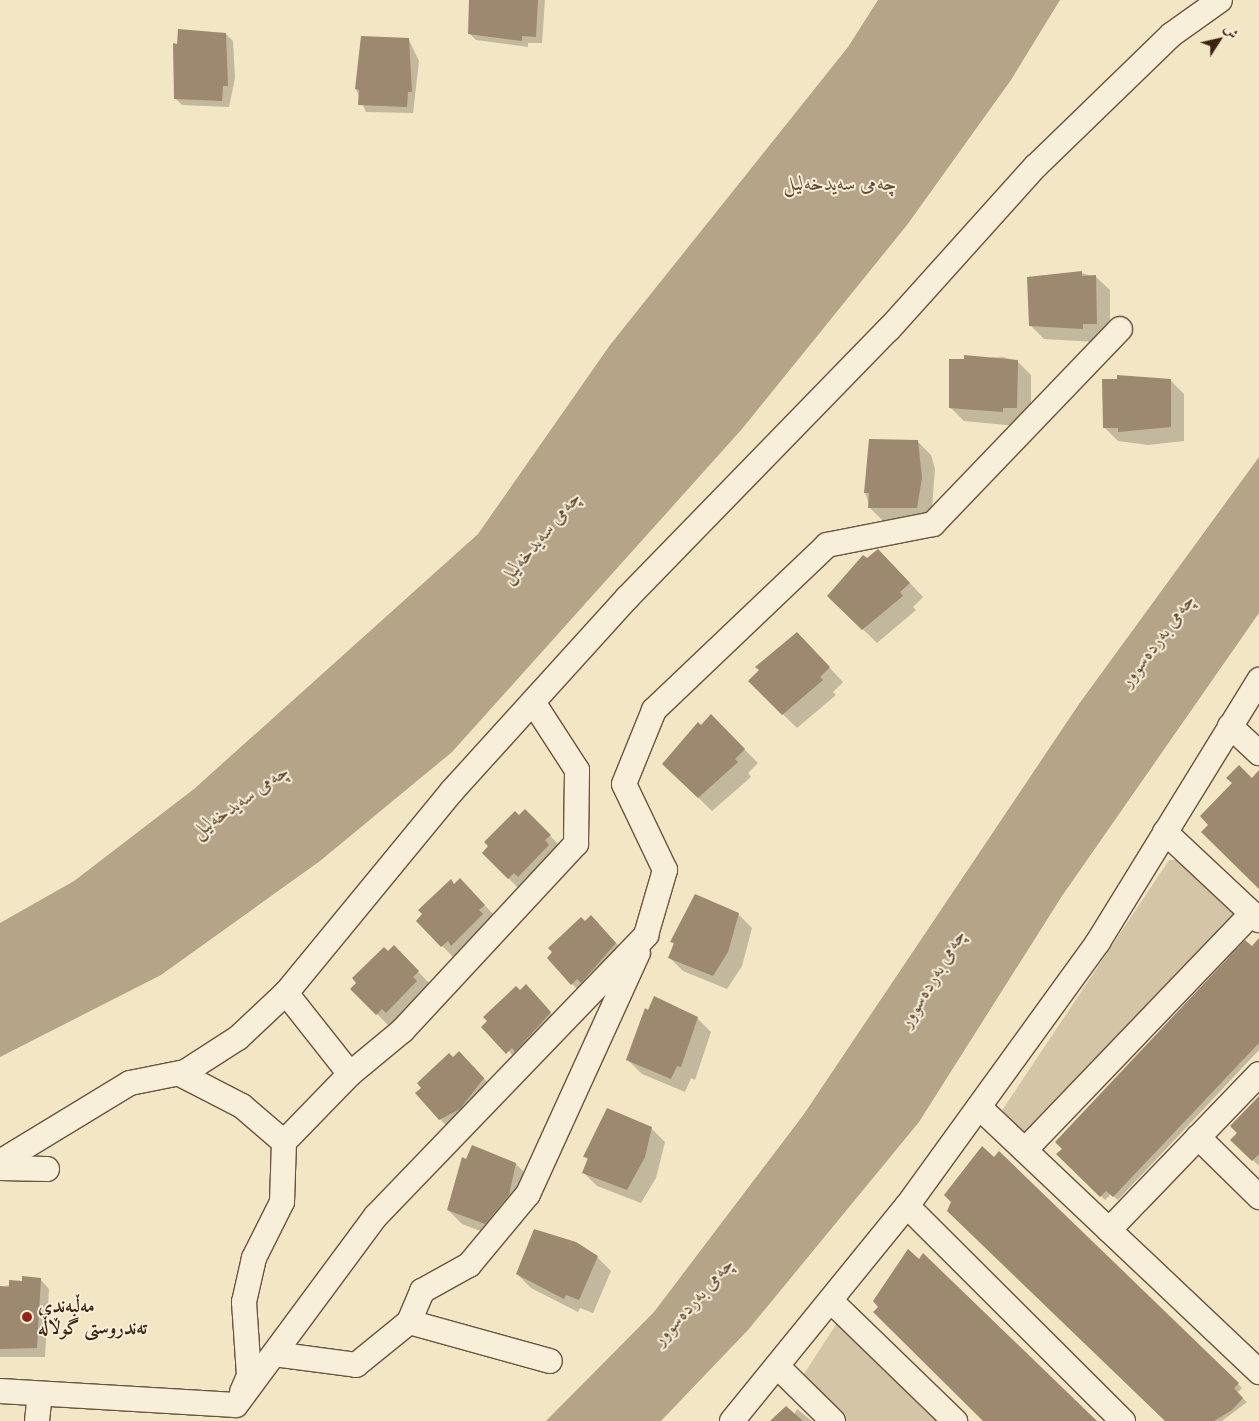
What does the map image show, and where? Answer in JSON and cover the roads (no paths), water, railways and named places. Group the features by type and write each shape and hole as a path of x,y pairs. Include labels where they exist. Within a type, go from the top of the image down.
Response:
{"street":[{"path":"0,1162 130,1084 180,1074 238,1038 286,993 452,791 627,598 889,329 1036,166 1171,35 1220,0"},
{"path":"274,1354 356,1365 409,1322 422,1291 470,1265 528,1194 646,936 664,870 624,784 654,710 827,545 933,524 1120,329"},
{"path":"732,1421 778,1367 907,1206 1098,942 1259,680"},
{"path":"233,1413 249,1376 244,1302 254,1258 282,1202 284,1142 350,1074 403,1030 576,844 577,770 533,702"},
{"path":"1230,726 1259,753"},
{"path":"1025,1150 1256,916 1165,832"},
{"path":"233,1413 376,1216 646,936"},
{"path":"286,993 350,1074"},
{"path":"180,1074 242,1106 284,1142"},
{"path":"1109,1230 1259,1074"},
{"path":"979,1107 1259,1372"},
{"path":"1198,1137 1259,1197"},
{"path":"0,1168 47,1169"},
{"path":"907,1206 1123,1421"},
{"path":"831,1301 955,1421"},
{"path":"409,1322 550,1361"},
{"path":"778,1367 833,1421"},
{"path":"0,1391 233,1413"},
{"path":"37,1421 40,1394"}],"water":[{"name":"چەمی سەیدخەلیل","path":"878,0 1060,0 1011,80 907,225 742,429 452,752 320,861 161,975 0,1057 0,923 74,881 194,789 478,534 610,345 848,47"},
{"name":"چەمی بەردەسوور","path":"1259,457 1259,613 1062,896 919,1122 748,1330 661,1421 546,1421 654,1312 804,1114 1079,704"}],"place":[{"name":"مەڵبەندی تەندروستی گوڵاڵە","path":"27,1317"}]}
